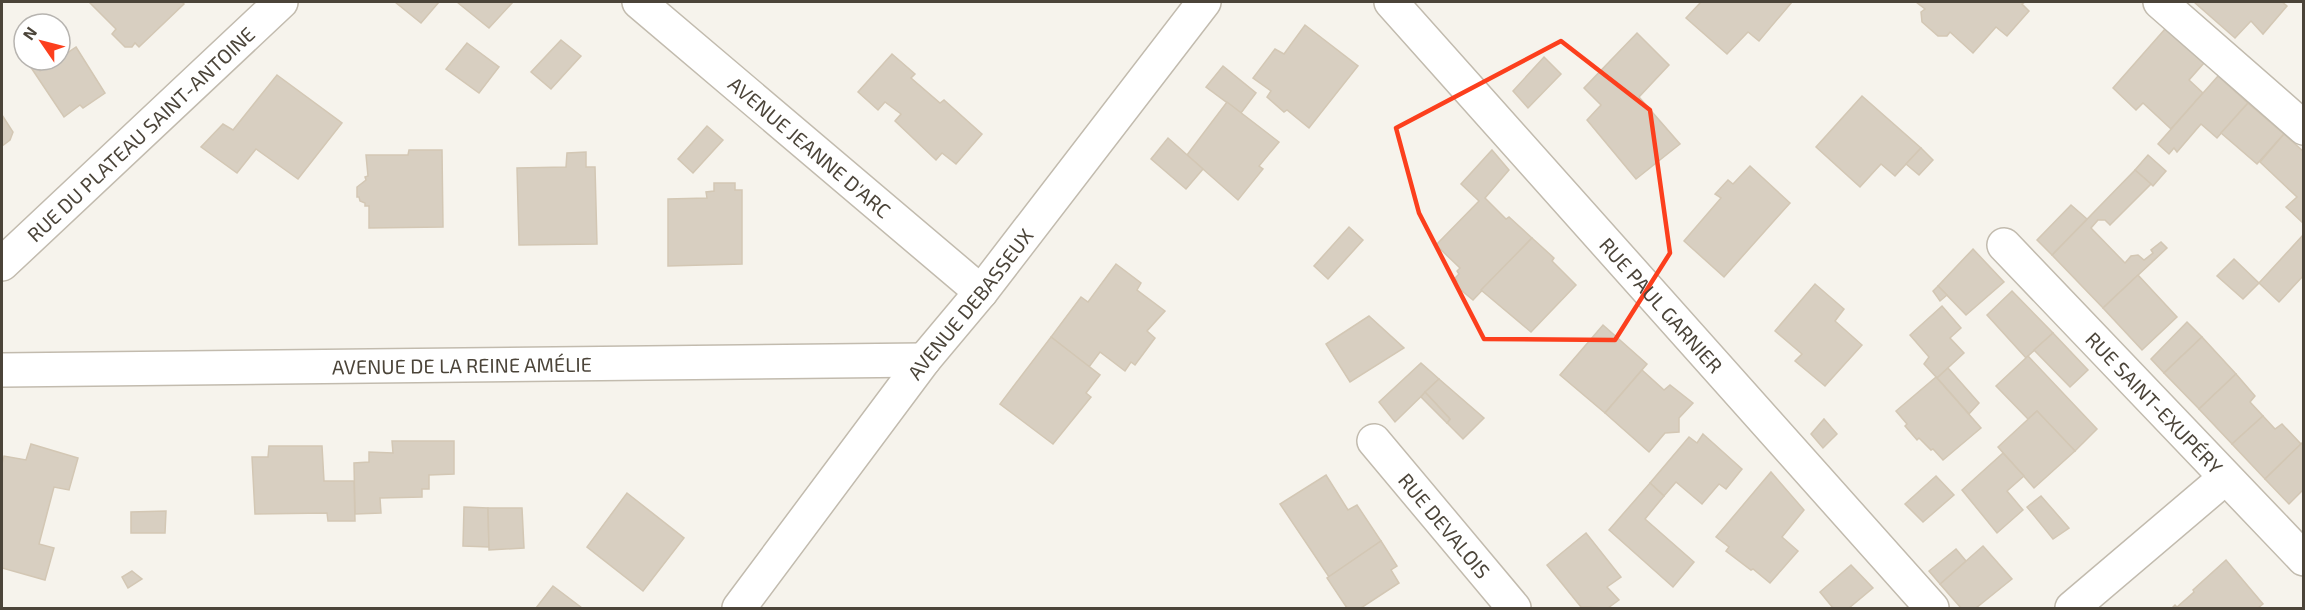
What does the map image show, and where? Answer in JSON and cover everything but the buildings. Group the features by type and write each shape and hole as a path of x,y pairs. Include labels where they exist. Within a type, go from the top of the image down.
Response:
{"street":[{"name":"RUE DU PLATEAU SAINT-ANTOINE","path":"2,264 281,2"},
{"name":"AVENUE JEANNE D'ARC","path":"639,2 981,292"},
{"name":"AVENUE DEBASSEUX","path":"739,609 924,360 981,292 1203,2"},
{"name":"RUE PAUL GARNIER","path":"1390,2 1932,609"},
{"path":"2160,2 2304,128"},
{"name":"RUE SAINT-EXUPÉRY","path":"2004,245 2304,559"},
{"name":"AVENUE DE LA REINE AMÉLIE","path":"2,370 924,360"},
{"name":"RUE DEVALOIS","path":"1374,441 1514,609"},
{"path":"2072,609 2225,478"}],"highlighted area":[{"path":"1561,41 1650,110 1670,253 1615,340 1484,339 1419,213 1396,128"}]}
